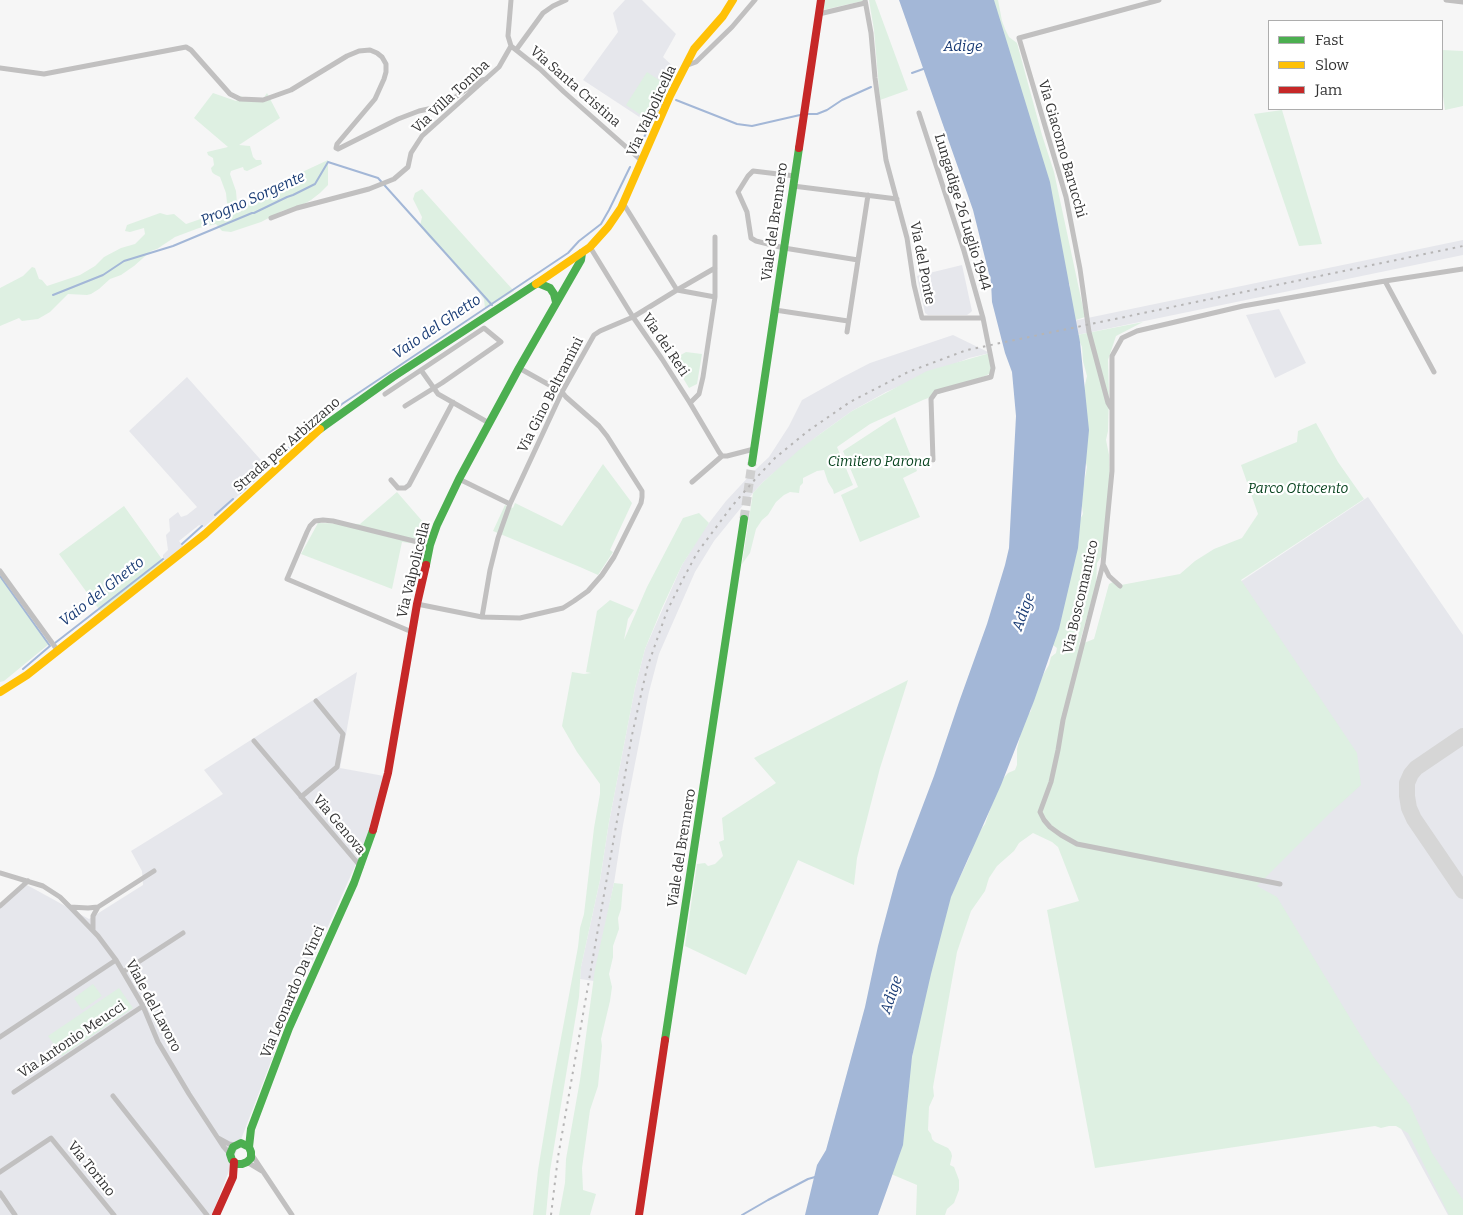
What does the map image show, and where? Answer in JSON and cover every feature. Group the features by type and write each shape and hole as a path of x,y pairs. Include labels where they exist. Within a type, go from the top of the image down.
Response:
{"main road":[{"path":"684,66 694,49 724,16 733,0"},
{"name":"Viale del Brennero","path":"752,463 821,0"},
{"name":"Via Valpolicella","path":"590,247 608,227 624,203 684,66"},
{"name":"Strada per Arbizzano","path":"0,692 15,683 206,534 324,426 341,413 590,247"},
{"name":"Via Valpolicella","path":"360,867 377,818 388,773 417,604 430,545 437,525 489,423 581,260 582,253"},
{"path":"538,283 550,288 556,302"},
{"name":"Viale del Brennero","path":"640,1215 744,519"},
{"name":"Via Leonardo Da Vinci","path":"216,1215 242,1158 289,1028 360,867"},
{"name":"Via Leonardo Da Vinci","path":"242,1158 232,1149 251,1129"},
{"path":"237,1144 244,1144 242,1158"}],"street":[{"path":"510,44 508,36 511,0"},
{"name":"Via Santa Cristina","path":"516,50 543,13 566,0"},
{"name":"Via Valpolicella","path":"684,66 700,59 732,27 755,0"},
{"name":"Via Giacomo Barucchi","path":"1111,408 1089,332 1080,269 1066,197 1019,38 1159,0"},
{"path":"1446,0 1463,2"},
{"path":"819,14 865,1"},
{"name":"Via del Ponte","path":"865,1 871,33 886,160 907,238 914,285 922,318 983,318"},
{"name":"Via Santa Cristina","path":"510,44 642,161"},
{"name":"Via Villa Tomba","path":"271,218 297,208 369,189 394,179 408,167 411,153 422,136 499,67 510,44"},
{"path":"0,68 44,74 186,47 191,50 234,97 262,100 291,90 347,56 359,51 370,50 377,52 386,64 384,79 374,99 337,144 336,148 338,149 398,118 442,106 479,81 486,79"},
{"name":"Lungadige 26 Luglio 1944","path":"919,113 964,251 983,318"},
{"path":"795,176 753,172 748,176 738,192 747,212 751,238 756,242 784,248 858,260"},
{"path":"793,186 897,200"},
{"path":"847,332 868,195"},
{"path":"624,203 677,290 715,297"},
{"path":"690,403 699,394 702,387 715,297 715,237"},
{"name":"Via dei Reti","path":"590,247 632,317 662,359 722,456"},
{"name":"Via Gino Beltramini","path":"482,617 490,570 498,538 510,504 562,392 594,335 600,330 632,317 715,268"},
{"name":"Via Boscomantico","path":"1280,884 1077,844 1061,835 1044,820 1040,812 1050,782 1063,720 1103,564 1112,471 1112,356 1122,338 1137,331 1243,306 1463,269"},
{"path":"1385,281 1434,372"},
{"path":"775,310 848,321"},
{"path":"932,460 931,399 936,392 990,376 993,368 983,318"},
{"path":"385,394 484,328 500,342 442,383 405,406"},
{"path":"417,604 482,617 520,618 563,608 588,591 602,575 614,557 642,497 642,491 599,426 562,392 519,368"},
{"path":"421,370 438,394 489,423"},
{"path":"391,480 398,488 405,488 409,485 453,402"},
{"path":"692,482 722,456 754,449"},
{"path":"459,479 510,504"},
{"path":"412,632 287,579 310,526 316,521 333,521 430,545"},
{"path":"1103,564 1109,576 1120,586"},
{"path":"0,571 58,650"},
{"name":"Via Genova","path":"301,797 337,767 343,734 316,701"},
{"name":"Via Genova","path":"254,741 360,867"},
{"path":"70,907 98,907 154,871"},
{"name":"Viale del Lavoro","path":"0,873 43,886 60,897 93,931 116,960 143,1006 158,1042 189,1094 218,1138 242,1158"},
{"path":"0,906 28,881"},
{"path":"93,931 93,916 98,907"},
{"path":"83,920 88,908"},
{"path":"83,920 93,916"},
{"path":"123,972 183,934"},
{"path":"0,1038 116,960"},
{"name":"Via Antonio Meucci","path":"14,1092 143,1006"},
{"path":"113,1096 207,1215"},
{"name":"Via Torino","path":"0,1172 51,1138 114,1215"},
{"path":"218,1138 229,1144 237,1144"},
{"path":"242,1158 264,1172 292,1215"},
{"path":"0,1193 15,1215"}],"shaded area":[{"path":"625,0 642,0 676,34 663,57 676,69 650,124 583,80 618,32 613,13"},
{"path":"1463,240 1463,255 1077,335 1073,321"},
{"path":"962,265 972,311 967,315 928,315 925,313 917,276"},
{"path":"1279,309 1306,363 1275,378 1246,315"},
{"path":"953,335 990,353 969,358 886,392 852,411 820,434 763,482 753,493 714,541 695,572 659,654 649,692 594,981 580,979 635,688 645,649 682,565 702,532 726,501 769,457 789,426 802,400 870,363"},
{"path":"187,377 268,468 204,527 199,525 179,541 183,546 165,561 163,555 168,550 166,535 170,531 169,519 178,512 181,517 187,515 197,507 129,431"},
{"path":"1368,497 1463,635 1463,1215 1448,1215 1399,1125 1081,653 1240,582"},
{"path":"357,672 340,768 384,776 377,811 368,837 280,1038 212,1215 0,1215 0,906 27,885 89,919 143,885 142,871 131,851 223,794 204,770"}],"green space":[{"path":"824,0 862,0 863,1 823,10"},
{"path":"869,0 875,0 908,90 880,100 874,30"},
{"path":"989,0 998,0 1005,29 1009,37 1017,43 1054,172 1085,317 1073,321 1070,285 1066,278"},
{"path":"1443,50 1463,51 1463,106 1445,110 1443,96"},
{"path":"647,72 665,84 644,117 626,105"},
{"path":"213,93 236,101 241,96 245,99 263,99 267,93 280,118 239,145 250,146 253,157 256,160 261,160 262,164 247,171 243,167 231,171 230,174 236,191 237,203 240,205 328,160 328,185 311,200 302,205 282,211 261,222 231,232 222,231 216,224 175,237 151,251 134,266 121,275 110,279 91,294 68,294 50,312 38,319 22,321 19,318 0,326 0,288 23,276 32,267 35,268 39,279 47,286 80,275 95,266 104,257 121,248 135,244 145,234 144,228 130,232 125,231 127,225 160,213 174,214 186,224 230,209 220,177 212,172 213,158 207,152 228,147 194,118"},
{"path":"1282,110 1322,244 1299,246 1254,114"},
{"path":"422,189 514,291 485,309 484,299 478,291 420,226 422,217 413,199 415,193"},
{"name":"Parco Ottocento","path":"1143,322 1116,336 1108,360 1109,395 1106,440 1109,455 1110,481 1103,554 1097,563 1096,585 1079,645 1094,639 1109,584 1117,580 1121,585 1180,574 1195,561 1214,549 1242,538 1258,514 1241,465 1297,442 1298,431 1316,423 1338,462 1364,499 1241,580 1357,753 1361,785 1330,813 1257,886 1277,897 1373,1056 1410,1105 1432,1153 1463,1200 1463,1215 1449,1215 1408,1133 1396,1126 1381,1128 1375,1126 1095,1168 1047,910 1079,901 1058,847 1033,833 1019,843 1014,851 997,866 989,878 985,891 971,911 957,952 933,1087 934,1096 929,1107 928,1130 935,1142 948,1148 951,1152 950,1165 954,1167 959,1180 959,1190 954,1203 947,1209 945,1215 916,1215 917,1185 891,1174 939,921 969,858 973,844 985,824 997,786 1008,773 1015,770 1020,737 1019,723 1031,711 1032,701 1043,675 1051,657 1056,653 1057,648 1050,643 1077,525 1083,514 1079,500 1079,485 1084,483 1087,467 1082,447 1082,398 1087,376 1082,347 1077,335"},
{"path":"686,352 702,354 697,384 689,388 672,360"},
{"path":"990,353 993,372 870,424 837,447 853,485 834,494 824,470 817,471 803,478 799,493 790,492 784,495 762,520 756,529 750,553 742,564 753,493 799,450 852,411 927,371"},
{"name":"Cimitero Parona","path":"895,417 917,471 903,478 920,517 860,542 841,495 858,487 843,451"},
{"path":"603,464 632,503 610,550 613,552 598,575 493,531 505,505 513,508 515,503 562,526"},
{"path":"397,492 430,530 425,545 402,542 392,589 301,554 318,523 360,524"},
{"path":"124,506 164,562 101,612 59,554"},
{"path":"699,513 709,523 682,565 662,608 645,649 635,688 609,822 600,880 581,967 579,997 550,1171 546,1215 533,1215 538,1170 552,1086 584,914 600,794 600,784 577,752 562,726 572,672 591,673 586,672 597,611 610,600 634,610 628,619 624,640 647,587 683,518"},
{"path":"0,579 49,644 4,681 0,682"},
{"path":"908,680 880,768 857,858 854,885 798,860 746,975 685,946 697,864 705,863 708,866 715,864 723,856 719,842 724,840 722,818 776,783 754,758"},
{"path":"614,883 623,884 621,909 618,918 619,929 613,946 613,957 609,974 612,987 601,1039 598,1086 590,1110 582,1168 583,1190 596,1194 590,1215 559,1215 595,969"},
{"path":"93,984 102,996 82,1010 74,998"},
{"path":"119,988 133,1008 62,1056 48,1036"}],"water":[{"name":"Adige","path":"899,0 994,0 1050,182 1080,342 1089,430 1078,548 1059,629 1034,701 1001,785 951,897 912,1057 903,1145 878,1215 805,1215 817,1165 826,1150 865,1007 878,946 898,871 934,776 987,624 1009,548 1016,416 1012,372 1005,353 992,302 991,282 973,210"}],"waterway":[{"name":"Vaio del Ghetto","path":"912,73 926,68"},
{"name":"Vaio del Ghetto","path":"807,114 817,114 827,110 842,100 871,87"},
{"name":"Vaio del Ghetto","path":"637,151 664,98"},
{"name":"Vaio del Ghetto","path":"676,100 737,124 752,126 800,115"},
{"name":"Progno Sorgente","path":"53,295 103,275 124,261 173,246 293,195 315,184 328,162 378,178 492,305"},
{"name":"Vaio del Ghetto","path":"240,493 295,442 342,404 568,253 579,241 601,224 630,167"},
{"name":"Vaio del Ghetto","path":"215,515 233,499"},
{"name":"Vaio del Ghetto","path":"182,544 202,526"},
{"name":"Vaio del Ghetto","path":"55,643 163,559"},
{"path":"0,576 50,646"},
{"name":"Vaio del Ghetto","path":"23,669 50,646"},
{"path":"742,1215 815,1177"}],"taxiway":[{"path":"1463,736 1416,768 1407,783 1409,808 1414,819 1463,891"}],"tunnel":[{"path":"744,519 752,463"}],"railway":[{"path":"551,1215 558,1157 632,735 647,668 667,611 697,553 732,506 758,476 775,458 808,431 850,402 908,372 967,350 1463,246"}],"traffic: fast":[{"path":"752,463 799,148"},
{"path":"426,565 437,525 459,479 519,368 581,260 582,253"},
{"path":"538,283 550,288 556,302"},
{"path":"320,429 393,377 536,284"},
{"path":"665,1040 744,519"},
{"path":"249,1147 241,1143 233,1147 230,1154 232,1160 236,1164 242,1164 251,1158 249,1147 251,1129 289,1028 354,883 373,830"}],"traffic: slow":[{"path":"536,284 590,247 608,227 621,208 670,96 694,49 723,16 733,0"},
{"path":"0,692 27,675 205,534 320,429"}],"traffic: jam":[{"path":"799,148 821,0"},
{"path":"373,830 388,773 417,604 426,565"},
{"path":"639,1215 665,1040"},
{"path":"216,1215 233,1177 234,1162"}]}
